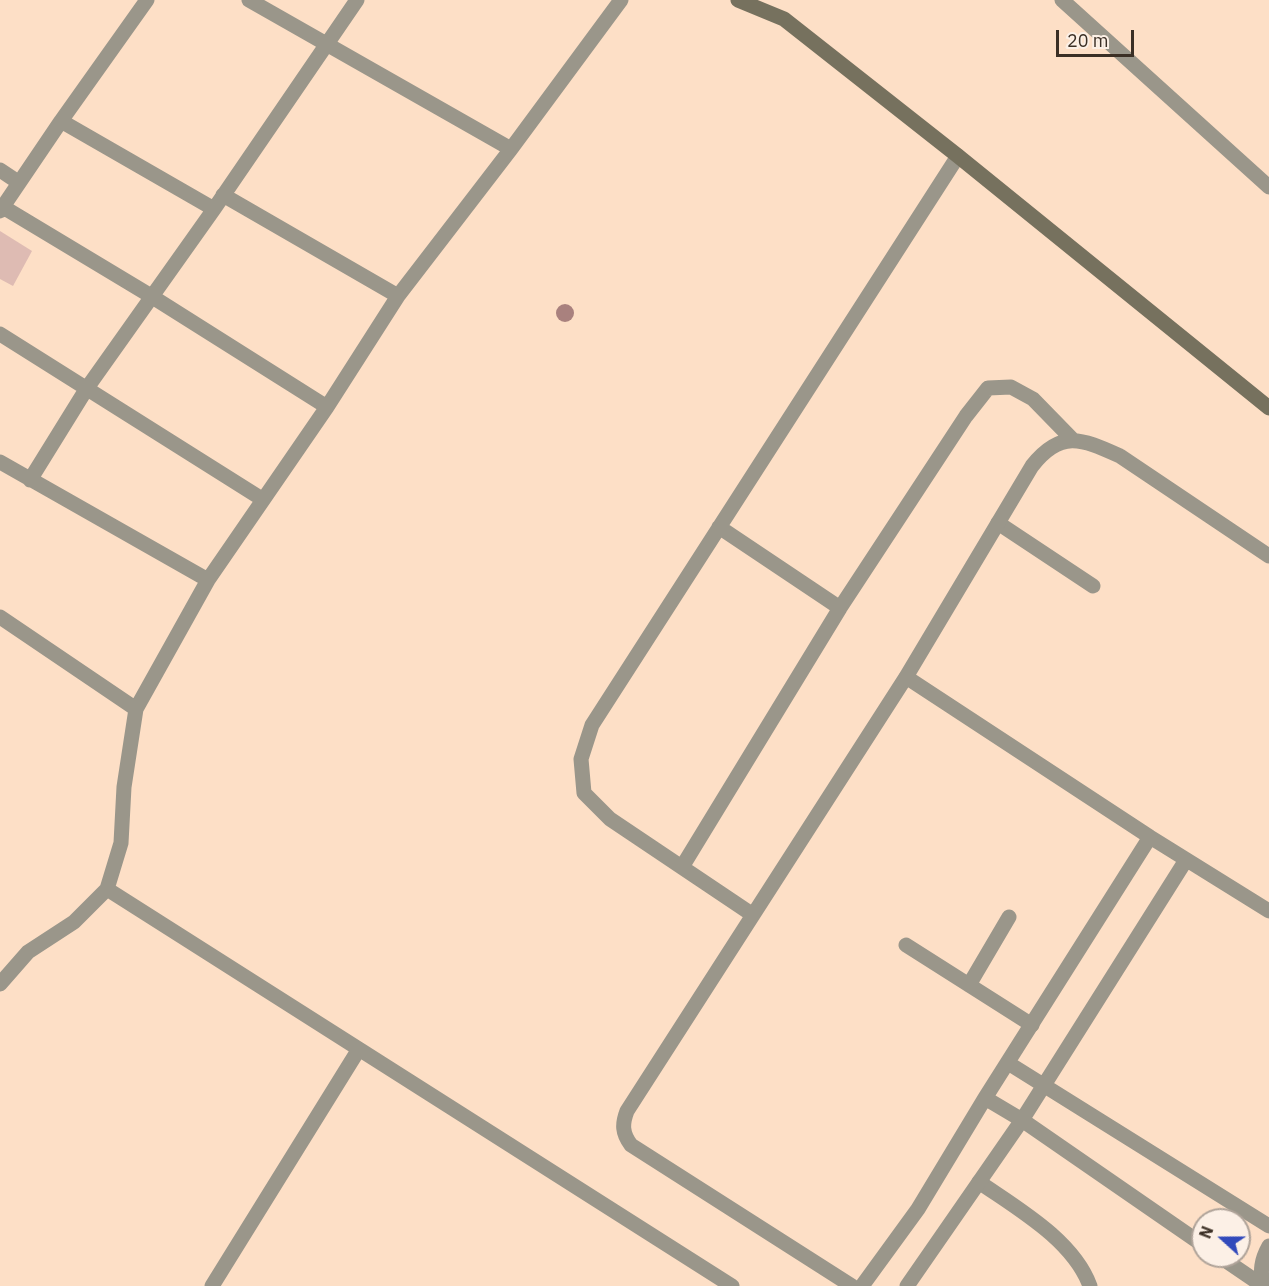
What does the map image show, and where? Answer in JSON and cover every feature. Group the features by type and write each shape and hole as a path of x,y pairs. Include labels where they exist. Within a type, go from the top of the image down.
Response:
{"street":[{"path":"147,0 18,182 2,209 152,296 327,407"},
{"path":"249,0 511,149"},
{"path":"30,480 87,388 224,195 357,0"},
{"path":"0,984 28,952 74,922 107,889 121,843 124,787 136,709 208,579 327,407 398,296 621,0"},
{"path":"738,0 784,19 958,156 1269,408"},
{"path":"1062,0 1266,182"},
{"path":"61,121 214,209"},
{"path":"753,915 610,819 584,793 581,759 591,725 958,156"},
{"path":"0,170 18,182"},
{"path":"224,195 398,296"},
{"path":"0,333 262,499"},
{"path":"682,867 840,608 966,416 988,388 1011,387 1033,399 1073,440"},
{"path":"852,1286 631,1145 623,1129 623,1120 627,1111 906,677 1042,452 1053,444 1073,440 1094,445 1120,456 1269,556"},
{"path":"0,462 208,579"},
{"path":"998,523 1093,586"},
{"path":"719,527 840,608"},
{"path":"0,617 136,709"},
{"path":"906,677 1185,860 1269,911"},
{"path":"862,1286 918,1209 985,1098 1150,837"},
{"path":"907,1286 1022,1120 1185,860"},
{"path":"107,889 732,1286"},
{"path":"969,985 1009,917"},
{"path":"906,945 1032,1025"},
{"path":"212,1286 359,1049"},
{"path":"1008,1063 1269,1226"},
{"path":"985,1098 1022,1120 1191,1237"},
{"path":"979,1182 1036,1222 1068,1251 1086,1274 1090,1286"},
{"path":"1263,1286 1261,1271 1263,1257 1269,1246"},
{"path":"1237,1268 1263,1286"}],"building":[{"path":"0,231 32,251 13,286 0,279"}]}
